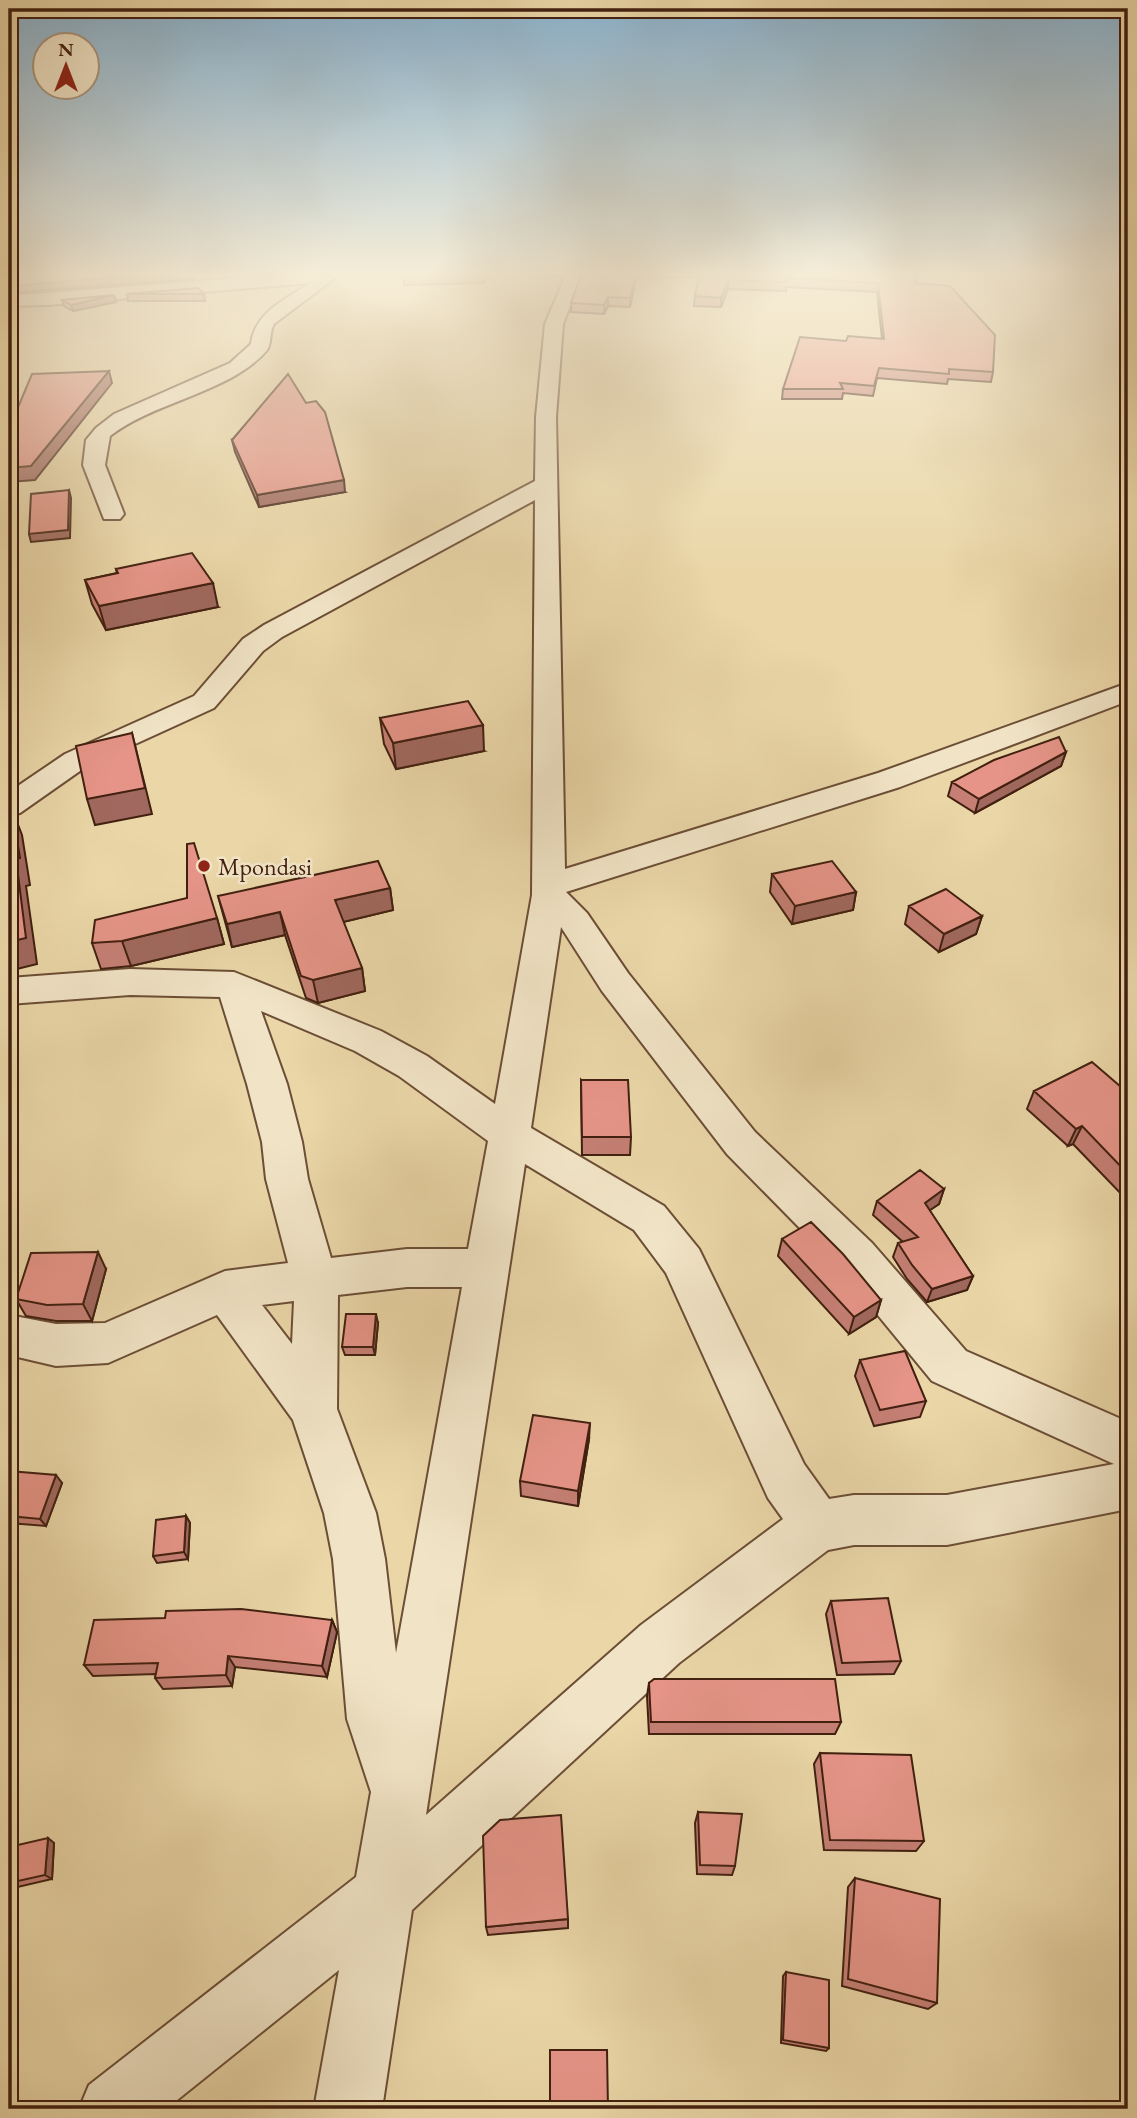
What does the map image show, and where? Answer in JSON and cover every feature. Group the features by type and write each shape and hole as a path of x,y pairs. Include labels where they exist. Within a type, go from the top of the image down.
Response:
{"street":[{"path":"112,514 94,465 97,440 103,432 121,418 221,374"},
{"path":"348,2109 548,890 546,417 550,374"},
{"path":"9,806 76,760 204,702 253,645 273,631 547,484"},
{"path":"548,890 889,780 1128,691"},
{"path":"548,890 575,920 615,982 741,1143 856,1256 949,1366 1128,1446"},
{"path":"9,991 130,982 234,985 368,1041 413,1066 508,1134 649,1218 683,1262 786,1481 818,1525"},
{"path":"234,985 267,1084 282,1142 287,1179 314,1277 317,1307 313,1409"},
{"path":"9,1335 56,1345 108,1343 225,1290 314,1277 407,1268 486,1268"},
{"path":"225,1290 313,1409 350,1513 359,1559 375,1719 400,1793"},
{"path":"113,2109 383,1895 660,1644 818,1525 854,1520 947,1520 1128,1485"}],"building":[{"path":"32,374 107,374 31,466 9,468 9,420 14,417"},
{"path":"288,374 306,403 316,401 325,412 344,480 257,495 232,440"},
{"path":"788,374 877,374 874,386 840,383 843,389 783,389"},
{"path":"69,490 68,530 29,534 31,494"},
{"path":"192,553 213,583 99,606 85,580 118,573 116,569"},
{"path":"468,701 483,725 393,743 380,718"},
{"path":"132,733 145,788 87,799 76,746"},
{"path":"1059,737 1066,752 979,799 952,782 994,760"},
{"path":"12,809 20,858 16,859 26,938 9,942 9,810"},
{"path":"194,843 217,918 122,941 92,943 95,920 187,898 187,844"},
{"path":"378,861 390,888 335,900 362,968 313,980 301,976 280,912 227,924 218,896"},
{"path":"832,861 856,892 795,906 772,874"},
{"path":"946,889 982,916 944,934 909,906"},
{"path":"1092,1062 1128,1093 1128,1102 1123,1104 1128,1110 1128,1174 1082,1126 1076,1129 1034,1091"},
{"path":"581,1080 628,1080 631,1137 582,1137"},
{"path":"920,1170 944,1189 925,1203 973,1276 932,1289 898,1243 918,1237 877,1201"},
{"path":"811,1222 843,1254 881,1300 854,1317 782,1239"},
{"path":"98,1252 83,1304 47,1305 16,1299 31,1253"},
{"path":"346,1314 376,1314 373,1347 342,1347"},
{"path":"905,1351 926,1401 880,1410 860,1360"},
{"path":"533,1415 590,1423 578,1491 520,1481"},
{"path":"9,1471 56,1475 40,1519 9,1516"},
{"path":"186,1516 184,1552 153,1556 156,1520"},
{"path":"888,1598 901,1661 842,1663 831,1601"},
{"path":"241,1609 332,1620 322,1666 228,1656 226,1675 155,1678 158,1663 84,1665 94,1620 165,1618 166,1611"},
{"path":"654,1679 835,1679 841,1722 651,1722 649,1683"},
{"path":"820,1753 911,1755 924,1841 830,1840"},
{"path":"698,1812 742,1814 735,1866 700,1865"},
{"path":"561,1815 568,1919 486,1927 483,1836 500,1820"},
{"path":"48,1838 45,1875 9,1883 9,1847"},
{"path":"855,1878 940,1899 937,2003 848,1979"},
{"path":"786,1972 829,1980 829,2048 783,2040"},
{"path":"550,2050 607,2050 608,2109 550,2109"}],"place":[{"name":"Mpondasi","path":"204,866"}]}
